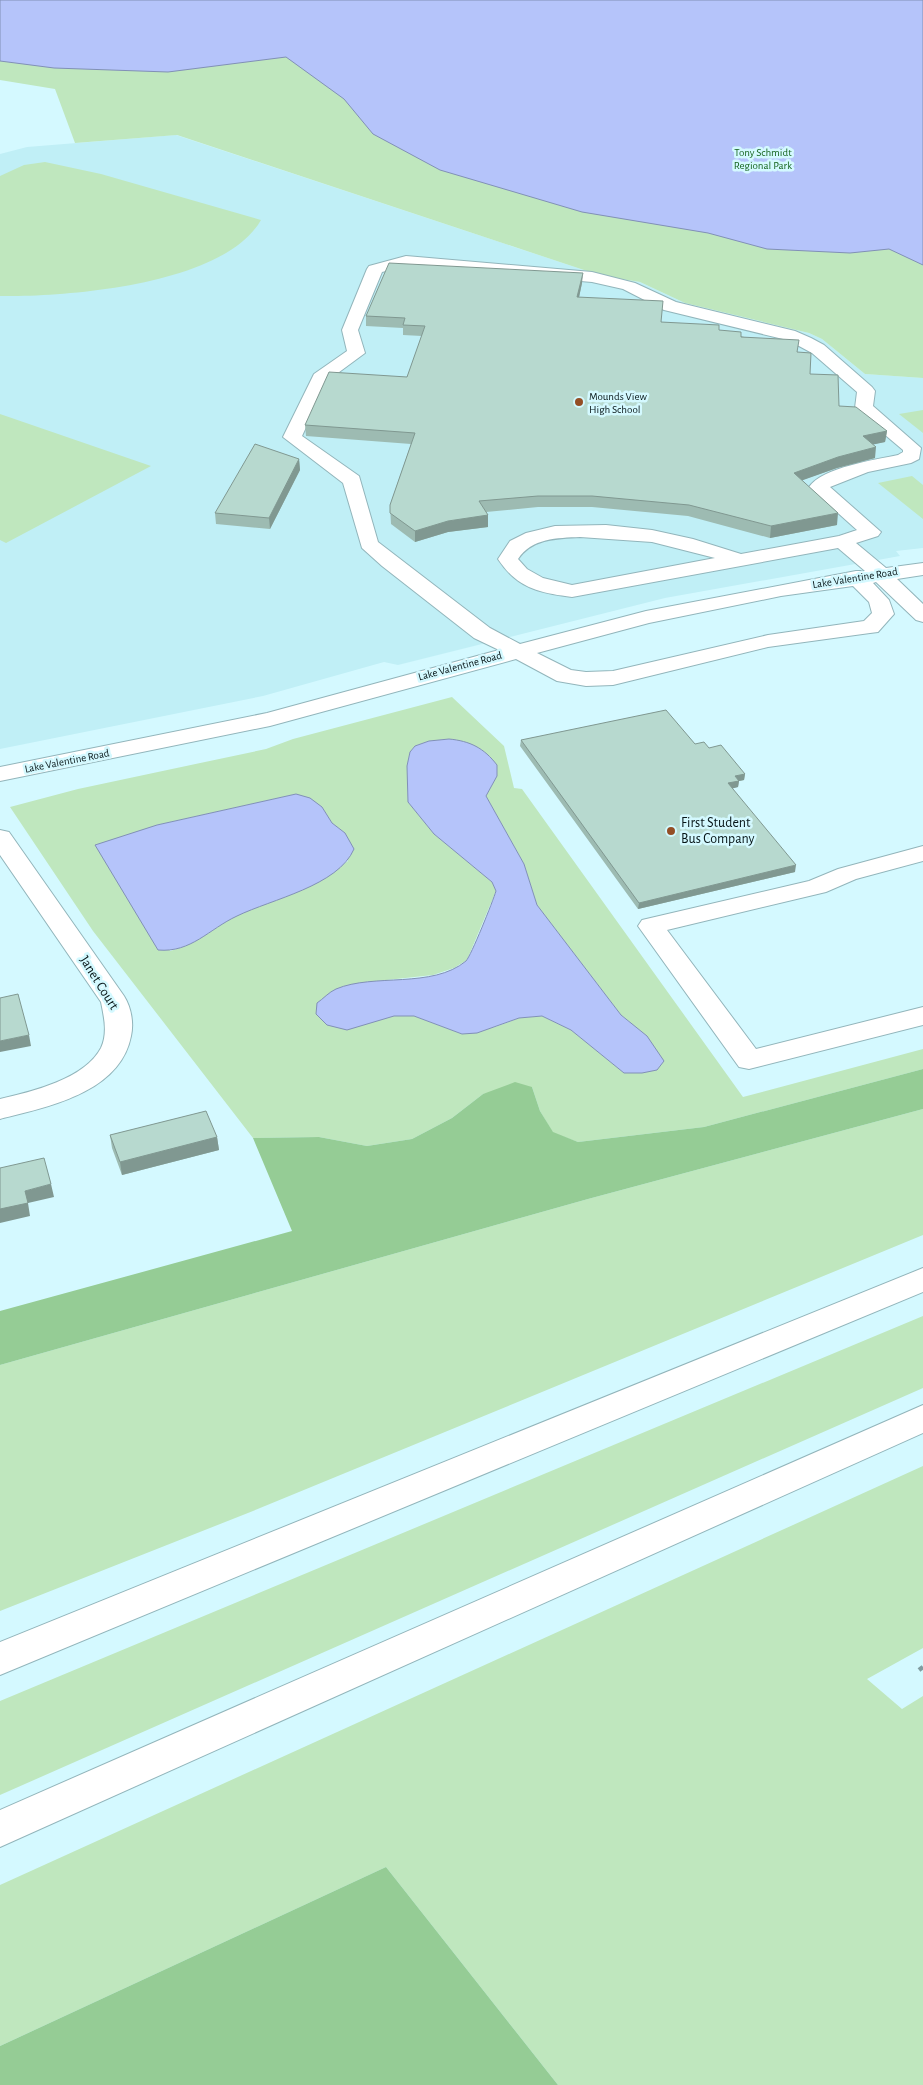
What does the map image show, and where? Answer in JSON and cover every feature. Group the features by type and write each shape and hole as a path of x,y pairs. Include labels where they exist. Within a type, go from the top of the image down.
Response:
{"main road":[{"path":"738,559 667,539 628,534 566,531 528,538 516,544 508,559 520,575 536,584 572,591 842,541 871,532 819,487 822,483 863,468 904,459 912,455 912,448 864,408 866,391 818,349 788,335 670,306 629,286 592,277 515,272 471,265 406,261 390,263 375,269 350,330 356,353 320,378 292,437 352,480 369,544 388,562 482,634 517,650 565,676 586,679 613,678 710,653 825,632 870,628 883,614 879,600 856,577"},
{"path":"842,541 880,574 923,616"},
{"name":"Lake Valentine Road","path":"0,774 270,719 517,650 694,606 856,577 923,569"},
{"name":"Janet Court","path":"0,836 114,1002 120,1016 121,1032 115,1048 98,1070 69,1089 37,1100 0,1109"},
{"path":"923,853 846,874 817,887 650,926 749,1060 923,1016"},
{"path":"0,1659 923,1279"},
{"path":"0,1828 923,1418"}],"shaded area":[{"path":"176,135 602,276 640,282 685,303 809,333 822,339 865,374 923,378 923,548 896,551 900,556 665,598 398,665 384,662 263,696 0,749 0,154 27,147"}],"green space":[{"name":"Tony Schmidt Regional Park","path":"0,0 923,0 923,378 865,374 822,339 809,333 685,303 640,282 602,276 177,135 75,143 55,89 0,80"},
{"path":"45,162 101,174 261,220 242,242 214,259 180,273 142,283 102,290 64,294 0,296 0,176 24,165"},
{"path":"923,410 923,433 899,414"},
{"path":"0,414 151,466 6,543 0,540"},
{"path":"912,476 923,485 923,519 878,483"},
{"path":"452,697 504,746 514,788 522,789 743,1097 923,1049 923,1069 704,1127 578,1142 553,1133 540,1111 532,1087 483,1094 452,1118 412,1139 367,1146 319,1137 253,1138 93,931 10,807 78,789 266,749 293,739","holes":["449,739 497,776 486,796 524,864 537,905 621,1015 630,1022 624,1073 571,1030 542,1016 519,1018 495,1027 462,1034 414,1016 394,1016 359,983 433,975 454,968 467,960 496,891 492,882 434,834 408,802 407,766 410,752 415,746 429,741","296,794 322,807 332,823 345,833 348,861 309,886 242,913 196,941 170,951 157,825"]},
{"path":"923,1069 923,1109 588,1199 0,1365 0,1311 292,1231 253,1138 319,1137 367,1146 412,1139 452,1118 483,1094 515,1082 532,1087 540,1111 553,1132 578,1142 704,1127"},
{"path":"923,1109 923,1235 253,1511 0,1611 0,1365 588,1199"},
{"path":"923,1316 923,1388 0,1795 0,1701"},
{"path":"923,1466 923,1648 867,1679 902,1709 923,1696 923,2085 558,2085 386,1867 0,2046 0,1885"},
{"path":"386,1867 558,2085 0,2085 0,2046"}],"water":[{"name":"Tony Schmidt Regional Park","path":"0,0 923,0 923,265 889,249 850,253 767,249 708,233 582,212 440,170 373,134 344,99 286,57 168,72 54,68 0,61"},
{"path":"449,739 476,746 497,765 497,776 486,796 524,864 537,905 621,1015 647,1036 664,1061 657,1070 642,1073 624,1073 571,1030 542,1016 519,1018 477,1033 462,1034 414,1016 394,1016 347,1030 327,1025 316,1014 317,1003 336,989 351,984 437,975 452,970 466,961 472,949 496,891 492,882 434,834 408,802 407,766 410,752 415,746 429,741"},
{"path":"296,794 310,798 322,807 332,823 345,833 354,849 346,862 334,873 319,882 237,916 190,944 170,950 158,950 95,845 157,825"}],"building":[{"name":"Mounds View High School","path":"389,263 583,273 577,297 663,301 661,322 719,325 719,330 741,332 741,337 799,340 797,352 811,353 810,374 838,375 839,406 856,407 887,431 863,436 876,447 838,457 794,473 838,513 771,526 689,505 592,496 538,496 479,501 488,515 448,521 415,531 390,513 390,505 415,433 305,425 329,372 407,377 425,326 403,325 405,318 366,316"},
{"path":"255,444 299,459 269,518 215,513"},
{"name":"First Student Bus Company","path":"666,710 695,744 704,742 709,748 721,745 745,774 735,776 739,781 728,783 796,865 639,903 521,740"},
{"path":"18,994 29,1035 0,1041 0,998"},
{"path":"206,1111 217,1137 120,1162 110,1135"},
{"path":"44,1158 51,1184 25,1191 28,1203 0,1209 0,1168"}],"place":[{"name":"Mounds View High School","path":"579,402"},
{"name":"First Student Bus Company","path":"671,831"}]}
